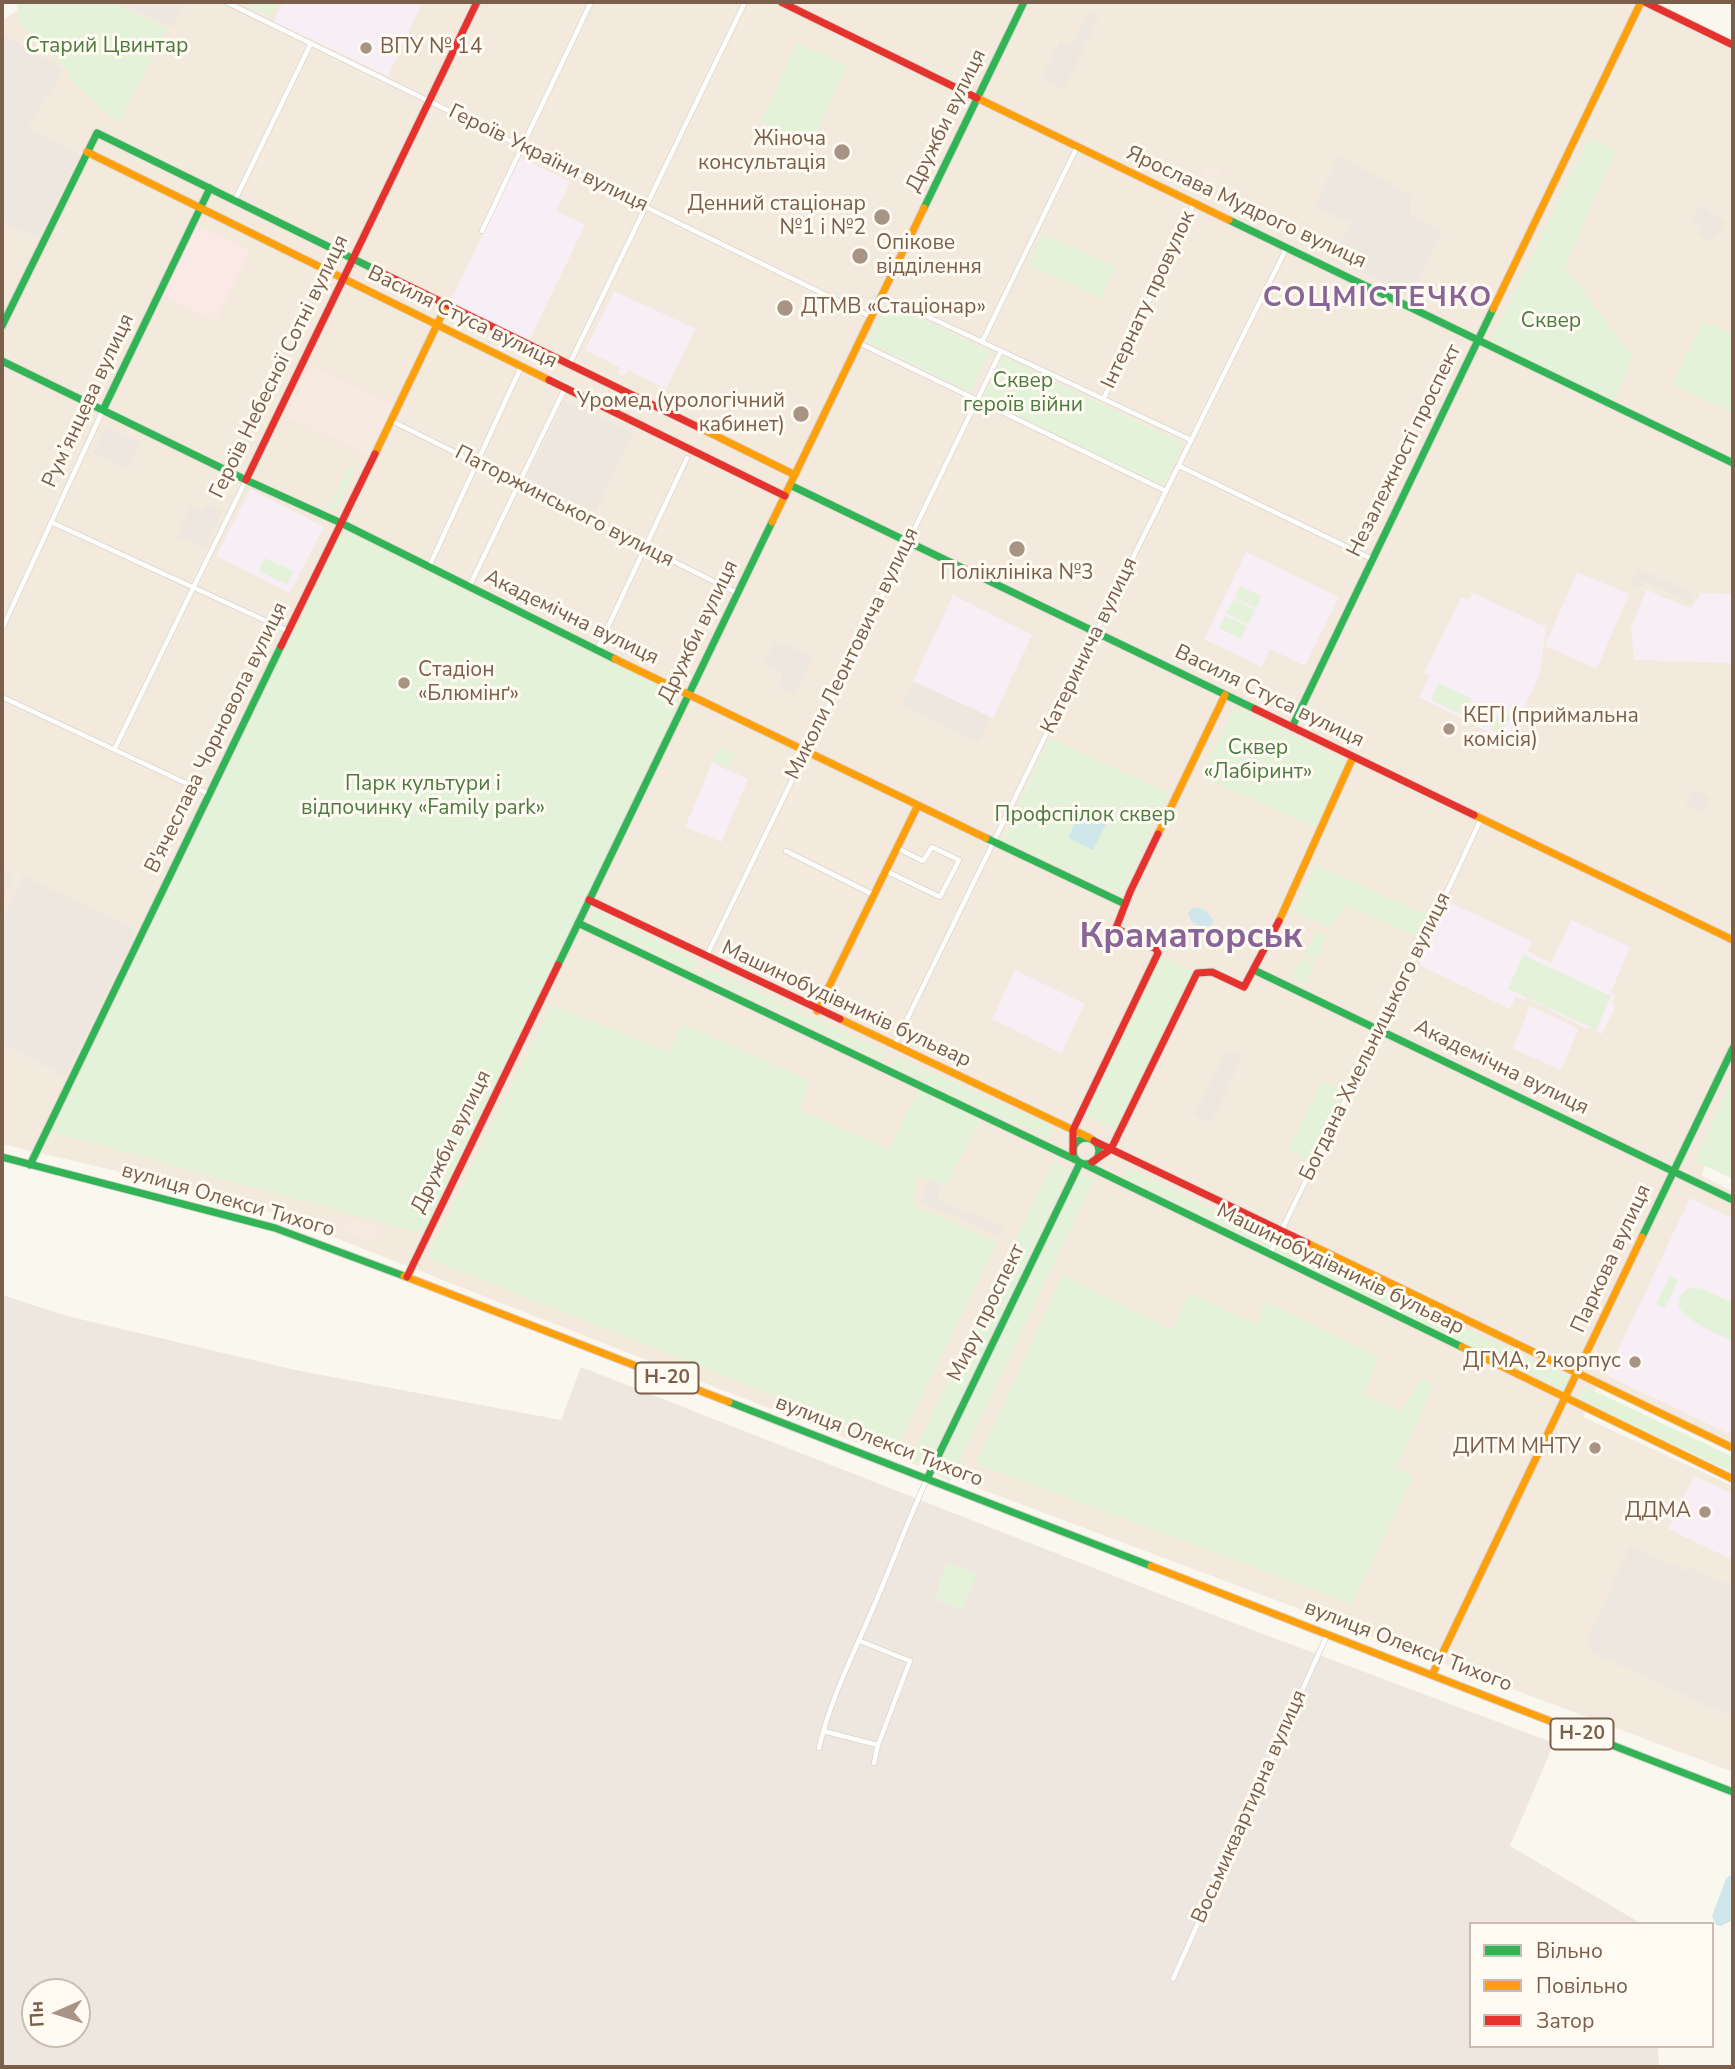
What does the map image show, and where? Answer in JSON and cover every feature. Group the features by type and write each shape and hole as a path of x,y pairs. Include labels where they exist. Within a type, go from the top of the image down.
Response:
{"street":[{"name":"Героїв України вулиця","path":"226,2 871,317"},
{"name":"Героїв Небесної Сотні вулиця","path":"115,748 477,2"},
{"path":"482,231 591,2"},
{"path":"569,365 744,2"},
{"name":"Ярослава Мудрого вулиця","path":"781,2 1733,463"},
{"name":"Дружби вулиця","path":"407,1277 1024,2"},
{"path":"1643,2 1733,45"},
{"name":"Незалежності проспект","path":"1292,727 1643,2"},
{"path":"235,200 311,43"},
{"name":"Василя Стуса вулиця","path":"785,496 87,152 97,133 795,475"},
{"path":"982,341 1077,147"},
{"path":"2,326 87,152"},
{"name":"Рум’янцева вулиця","path":"2,629 210,188"},
{"name":"Інтернату провулок","path":"1104,399 1194,202"},
{"name":"Катеринича вулиця","path":"894,1047 1288,246"},
{"path":"882,295 1191,440"},
{"name":"В'ячеслава Чорновола вулиця","path":"30,1165 446,306"},
{"path":"859,343 1166,491"},
{"name":"Миколи Леонтовича вулиця","path":"705,957 1001,351"},
{"name":"Академічна вулиця","path":"2,361 1125,904"},
{"path":"428,567 521,367"},
{"path":"469,587 565,388"},
{"name":"Паторжинського вулиця","path":"390,420 737,593"},
{"path":"597,650 687,458"},
{"path":"1179,466 1372,559"},
{"name":"Василя Стуса вулиця","path":"790,485 1733,940"},
{"path":"51,522 288,631"},
{"name":"Миру проспект","path":"927,1479 1081,1160 1073,1130 1158,953 1156,949 1116,928 1130,892 1225,695"},
{"path":"2,696 209,794"},
{"path":"1254,970 1274,932 1353,757"},
{"path":"817,1011 918,805"},
{"name":"Богдана Хмельницького вулиця","path":"1269,1255 1480,819"},
{"path":"886,871 940,897 959,860 932,846 923,861 897,848"},
{"path":"786,851 874,895"},
{"name":"Машинобудівників бульвар","path":"589,900 1733,1448"},
{"name":"Машинобудівників бульвар","path":"578,923 972,1112 1081,1160 1269,1255 1733,1479"},
{"name":"Академічна вулиця","path":"1254,970 1733,1200"},
{"name":"Миру проспект","path":"1081,1160 1111,1149 1197,973 1212,972 1244,986 1254,970"},
{"name":"Паркова вулиця","path":"1432,1675 1733,1048"},
{"path":"1092,1140 1099,1152 1081,1160 1078,1141 1092,1140"},
{"name":"вулиця Олекси Тихого","path":"2,1157 275,1228 317,1242 1733,1792"},
{"path":"819,1748 823,1731 908,1519 927,1479"},
{"name":"Восьмиквартирна вулиця","path":"1172,1979 1327,1635"},
{"path":"860,1641 910,1661 878,1745 874,1763"},
{"path":"823,1731 878,1745"}],"shaded area":[{"path":"28,2 1644,2 1733,44 1733,1110 1701,1175 1733,1192 1733,1446 1599,1382 1583,1417 1733,1486 1733,1772 850,1440 239,1200 2,1144 2,21"},
{"path":"117,2 184,2 172,27"},
{"name":"ВПУ № 14","path":"283,2 423,2 388,76 273,21"},
{"path":"1090,9 1100,14 1063,90 1041,79 1060,41 1071,46"},
{"path":"2,33 64,69 27,129 80,154 39,236 23,232 2,220"},
{"path":"1338,156 1412,195 1410,215 1443,232 1410,296 1333,258 1351,223 1315,206"},
{"path":"520,158 571,182 556,211 585,225 529,341 450,302"},
{"path":"1205,165 1221,172 1212,192 1196,185"},
{"path":"1702,205 1725,223 1710,242 1698,233 1701,229 1690,220"},
{"path":"196,225 250,251 216,321 163,296"},
{"path":"614,291 696,329 666,389 629,371 622,376 618,374 620,367 585,350"},
{"path":"311,366 393,405 370,456 287,416"},
{"path":"564,400 633,432 596,512 527,480"},
{"path":"106,426 141,443 127,470 93,453"},
{"path":"250,489 324,527 290,593 216,556"},
{"path":"206,503 222,511 205,549 177,537 191,505 202,510"},
{"path":"1246,552 1339,597 1305,666 1270,649 1261,667 1204,639"},
{"path":"1638,568 1695,595 1692,603 1643,581 1639,588 1631,584"},
{"path":"1577,572 1629,594 1597,669 1545,646"},
{"path":"1646,590 1691,608 1701,593 1733,594 1733,663 1634,660 1631,628"},
{"path":"1473,593 1546,627 1540,674 1508,742 1419,697 1429,676 1424,673 1461,597 1468,600"},
{"path":"953,595 1032,635 993,718 913,681"},
{"path":"775,640 812,657 795,696 778,688 784,673 764,665"},
{"path":"913,681 990,717 979,742 902,705"},
{"path":"712,763 748,779 722,842 685,827"},
{"path":"1693,789 1710,798 1703,814 1685,805"},
{"path":"2,869 14,874 2,901"},
{"path":"23,875 136,931 65,1076 2,1044 2,920"},
{"path":"1449,902 1532,941 1527,951 1551,963 1571,920 1630,947 1611,992 1616,995 1611,1003 1616,1006 1602,1034 1526,998 1524,1001 1516,996 1510,1009 1419,965"},
{"path":"1015,970 1085,1004 1061,1053 992,1019"},
{"path":"1530,1006 1579,1029 1561,1070 1513,1049"},
{"path":"1227,1050 1242,1057 1211,1123 1195,1115"},
{"path":"929,1180 942,1186 937,1199 1003,1227 1000,1236 920,1202"},
{"path":"1690,1198 1733,1219 1733,1424 1729,1434 1606,1375"},
{"path":"347,1218 379,1227 375,1242 343,1232"},
{"path":"2,1295 67,1316 295,1370 561,1420 581,1367 1234,1623 1554,1743 1510,1846 1639,1922 1469,1922 1469,2048 1658,2048 1659,2067 2,2067"},
{"name":"ДДМА","path":"1694,1476 1733,1494 1733,1560 1668,1529"},
{"path":"1630,1547 1687,1571 1689,1566 1733,1587 1733,1717 1593,1653 1587,1639"}],"green space":[{"name":"Старий Цвинтар","path":"16,2 113,2 167,29 118,124 69,78 69,72 20,24"},
{"path":"239,2 278,2 271,16"},
{"path":"797,43 847,65 811,145 761,122"},
{"name":"Сквер","path":"1589,137 1616,150 1565,267 1633,357 1614,402 1491,341"},
{"path":"1042,234 1116,267 1101,299 1028,265"},
{"path":"887,303 990,352 971,392 867,342"},
{"path":"1703,321 1733,335 1733,413 1672,384"},
{"name":"Сквер героїв війни","path":"1003,357 1184,443 1164,485 981,402"},
{"path":"349,466 355,469 335,512 329,508"},
{"name":"Парк культури і відпочинку «Family park»","path":"347,531 677,693 681,702 423,1234 51,1132 341,533 345,534"},
{"path":"265,558 293,571 287,585 259,571"},
{"path":"1240,586 1261,596 1256,608 1235,598"},
{"path":"1234,599 1255,610 1248,624 1226,613"},
{"path":"1225,616 1247,626 1241,639 1219,628"},
{"path":"1439,683 1472,699 1464,716 1431,700"},
{"name":"Сквер «Лабіринт»","path":"1234,707 1346,761 1316,827 1201,777"},
{"path":"1501,711 1511,716 1501,735 1491,729"},
{"name":"Профспілок сквер","path":"1049,738 1169,793 1122,895 1002,840"},
{"path":"720,747 736,754 729,768 713,761"},
{"path":"1315,865 1427,915 1417,937 1346,906 1329,928 1294,912"},
{"path":"594,910 698,961 693,972 588,921"},
{"path":"1315,931 1327,936 1316,960 1305,955"},
{"path":"1523,955 1611,996 1596,1030 1508,989"},
{"path":"1159,956 1193,972 1118,1131 1083,1114"},
{"path":"1302,958 1315,963 1305,985 1291,978"},
{"path":"705,967 886,1052 882,1061 702,975"},
{"path":"551,1005 668,1052 683,1024 808,1080 801,1111 889,1149 919,1089 981,1119 947,1184 916,1176 914,1205 997,1243 898,1445 427,1258"},
{"path":"895,1056 1054,1127 1048,1138 890,1066"},
{"path":"1733,1075 1733,1179 1695,1161"},
{"path":"1323,1080 1346,1092 1311,1161 1288,1150"},
{"path":"1053,1162 1070,1171 928,1468 909,1462"},
{"path":"1128,1168 1274,1238 1269,1248 1123,1178"},
{"path":"1079,1173 1094,1180 950,1482 935,1474"},
{"path":"1279,1242 1570,1377 1564,1391 1274,1253"},
{"path":"1063,1275 1172,1330 1189,1293 1256,1324 1265,1302 1379,1357 1363,1396 1401,1411 1423,1377 1434,1386 1396,1468 1413,1476 1352,1604 976,1464"},
{"path":"1670,1276 1678,1280 1665,1308 1656,1304"},
{"path":"1692,1287 1733,1303 1733,1341 1702,1326 1682,1312 1678,1304 1681,1295"},
{"path":"1584,1386 1733,1457 1733,1473 1578,1399"},
{"path":"947,1563 977,1574 962,1610 934,1599"}],"water":[{"path":"1080,812 1106,824 1093,850 1068,838"},
{"path":"1192,908 1207,912 1213,921 1211,926 1201,927 1191,921 1188,913"},
{"path":"1733,1873 1733,1920 1721,1926 1716,1925 1712,1916 1726,1879"}],"traffic: fast":[{"path":"924,208 1024,2"},
{"path":"2,326 97,133 380,272"},
{"path":"103,410 210,188"},
{"path":"1229,220 1733,463"},
{"path":"1292,727 1493,309"},
{"path":"2,361 246,480 341,523 615,659"},
{"path":"790,485 1255,709"},
{"path":"558,965 772,522"},
{"path":"30,1165 281,646"},
{"path":"986,838 1125,904"},
{"path":"578,923 1076,1160"},
{"path":"1254,970 1733,1200"},
{"path":"1642,1237 1733,1048"},
{"path":"1086,1138 1095,1142 1099,1151 1095,1160 1086,1164 1077,1160 1073,1151 1077,1142 1086,1138"},
{"path":"2,1157 275,1228 404,1276"},
{"path":"927,1479 1080,1163"},
{"path":"1084,1164 1462,1347"},
{"path":"729,1402 1151,1566"},
{"path":"1604,1742 1733,1792"}],"traffic: slow":[{"path":"1493,309 1641,2"},
{"path":"977,98 1229,220"},
{"path":"87,152 549,380"},
{"path":"772,522 924,208"},
{"path":"375,454 446,306"},
{"path":"700,428 795,475"},
{"path":"615,659 986,838"},
{"path":"1158,834 1225,695"},
{"path":"1279,921 1353,757"},
{"path":"817,1011 918,805"},
{"path":"1474,815 1733,940"},
{"path":"840,1019 1090,1138"},
{"path":"1432,1675 1642,1237"},
{"path":"1307,1243 1733,1448"},
{"path":"404,1276 729,1402"},
{"path":"1462,1347 1733,1479"},
{"path":"1151,1566 1604,1742"}],"traffic: jam":[{"path":"246,480 477,2"},
{"path":"781,2 977,98"},
{"path":"1645,2 1733,45"},
{"path":"380,272 700,428"},
{"path":"549,380 785,496"},
{"path":"281,646 375,454"},
{"path":"1255,709 1474,815"},
{"path":"1073,1152 1073,1130 1158,953 1156,949 1116,928 1158,834"},
{"path":"589,900 840,1019"},
{"path":"1092,1162 1111,1149 1197,973 1212,972 1244,987 1279,921"},
{"path":"407,1277 558,965"},
{"path":"1094,1141 1307,1243"}],"place":[{"name":"ВПУ № 14","path":"366,48"},
{"name":"Жіноча консультація","path":"842,152"},
{"name":"Денний стаціонар №1 і №2","path":"882,217"},
{"name":"Опікове відділення","path":"860,256"},
{"name":"ДТМВ «Стаціонар»","path":"785,308"},
{"name":"Уромед (урологічний кабинет)","path":"801,414"},
{"name":"Поліклініка №3","path":"1017,549"},
{"name":"Стадіон «Блюмінґ»","path":"404,683"},
{"name":"КЕГІ (приймальна комісія)","path":"1449,729"},
{"name":"ДГМА, 2 корпус","path":"1635,1362"},
{"name":"ДИТМ МНТУ","path":"1595,1448"},
{"name":"ДДМА","path":"1705,1512"}],"district":[{"name":"СОЦМІСТЕЧКО","path":"1378,299"},
{"name":"Краматорськ","path":"1191,939"}]}
